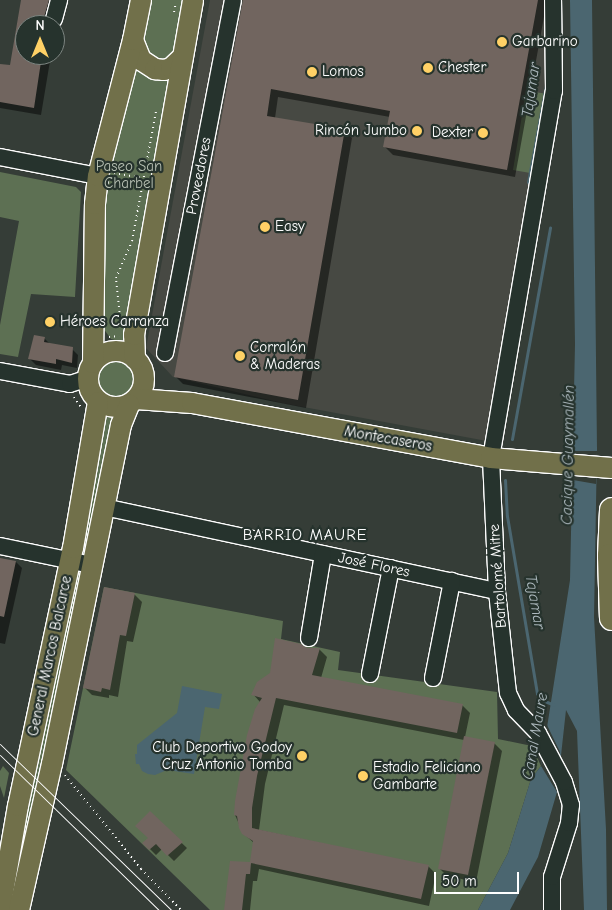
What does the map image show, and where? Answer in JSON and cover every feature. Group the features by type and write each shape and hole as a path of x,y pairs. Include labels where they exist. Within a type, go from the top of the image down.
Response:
{"highway":[{"path":"612,510 610,556 612,618"}],"main road":[{"path":"141,0 133,40 99,173 94,234 90,391 98,402 115,407 132,402 144,382 138,363 134,335 193,0"},
{"path":"133,40 141,60 155,69 164,70 171,68 183,57"},
{"path":"91,370 101,356 114,352 125,353 138,363"},
{"name":"Montecaseros","path":"138,363 160,388 192,403"},
{"name":"General Marcos Balcarce","path":"6,908 22,784 42,702 98,402"},
{"name":"Montecaseros","path":"132,402 192,403 491,458 592,467"},
{"name":"General Marcos Balcarce","path":"6,908 52,764 121,425 132,402"}],"street":[{"path":"55,15 59,0"},
{"name":"Proveedores","path":"165,353 233,0"},
{"name":"Bartolomé Mitre","path":"552,910 553,870 571,813 568,794 558,770 532,726 516,710 508,693 497,591 491,458 554,91 553,0"},
{"path":"0,157 99,173"},
{"path":"0,371 70,384 91,370"},
{"name":"José Flores","path":"104,508 497,591"},
{"path":"0,546 92,565"},
{"path":"308,638 323,554"},
{"path":"370,674 391,568"},
{"path":"433,678 452,581"}],"path":[{"path":"99,173 162,181"}],"shaded area":[{"path":"210,0 560,0 561,91 503,444 282,403 173,377 146,348"}],"green space":[{"path":"150,0 186,0 176,57 168,66 140,48"},
{"name":"Paseo San Charbel","path":"135,63 170,74 124,336 123,340 119,341 111,339 103,328 104,192"},
{"path":"526,91 549,94 536,174 513,170"},
{"path":"0,172 76,187 81,192 75,297 31,294 18,357 0,354 0,325 19,221 0,217"},
{"path":"116,358 131,364 137,379 131,394 116,400 101,394 95,379 101,364"},
{"path":"103,413 116,415 86,548 81,549"},
{"path":"73,569 82,572 16,893 10,884"},
{"name":"Club Deportivo Godoy Cruz Antonio Tomba","path":"104,587 283,621 281,639 340,652 338,670 497,692 498,739 532,746 541,766 531,779 508,853 478,910 210,910 66,770"},
{"path":"3,766 9,773 4,798 0,786 0,771"}],"water":[{"path":"570,0 592,0 597,449 594,617 606,829 607,910 584,910 577,731 566,710 557,792 538,857 510,910 478,910 508,853 531,779 541,766 570,580 575,344"},
{"path":"182,686 222,694 219,709 205,707 194,774 167,770 155,775 148,774 142,771 139,764 136,764 135,754 137,754 137,745 177,713"}],"pier":[{"path":"574,451 597,451 596,484 573,480"},
{"path":"547,725 560,752 557,792 541,766"}],"building":[{"path":"21,0 49,0 45,15 18,15"},
{"path":"243,0 538,0 507,170 383,147 390,111 271,89 267,116 345,129 298,400 174,377"},
{"path":"15,35 15,65 40,65 34,108 0,102 0,64 10,65"},
{"path":"34,335 45,337 44,342 73,347 72,363 56,359 56,364 28,359"},
{"path":"0,558 16,561 4,617 0,616"},
{"path":"104,587 135,593 126,636 120,635 110,690 102,688 101,692 83,688"},
{"path":"275,638 301,644 307,648 320,648 312,675 463,704 457,733 276,698 257,776 252,808 252,828 429,865 421,899 251,863 250,874 246,874 242,910 224,910 230,861 250,862 253,841 242,834 239,828 237,816 234,815 235,801 247,735 255,709 262,698 251,695 257,682 270,673"},
{"path":"464,736 495,742 468,875 438,869"},
{"path":"150,811 183,842 167,856 156,844 149,850 142,843 148,838 135,826"}],"waterway":[{"name":"Tajamar","path":"528,182 546,85"},
{"name":"Tajamar","path":"512,439 550,227"},
{"name":"Tajamar","path":"505,480 507,516 537,693 540,699 554,705"}],"tram line":[{"path":"0,744 171,910"},
{"path":"0,755 159,910"}],"place":[{"name":"Garbarino","path":"502,42"},
{"name":"Chester","path":"428,68"},
{"name":"Lomos","path":"312,72"},
{"name":"Rincón Jumbo","path":"417,131"},
{"name":"Dexter","path":"483,133"},
{"name":"Easy","path":"265,227"},
{"name":"Héroes Carranza","path":"50,322"},
{"name":"Corralón & Maderas","path":"240,356"},
{"name":"Club Deportivo Godoy Cruz Antonio Tomba","path":"302,756"},
{"name":"Estadio Feliciano Gambarte","path":"363,776"}],"district":[{"name":"BARRIO MAURE","path":"305,535"}],"water label":[{"name":"Cacique Guaymallén","path":"568,455"},
{"name":"Canal Maure","path":"535,736"}]}
